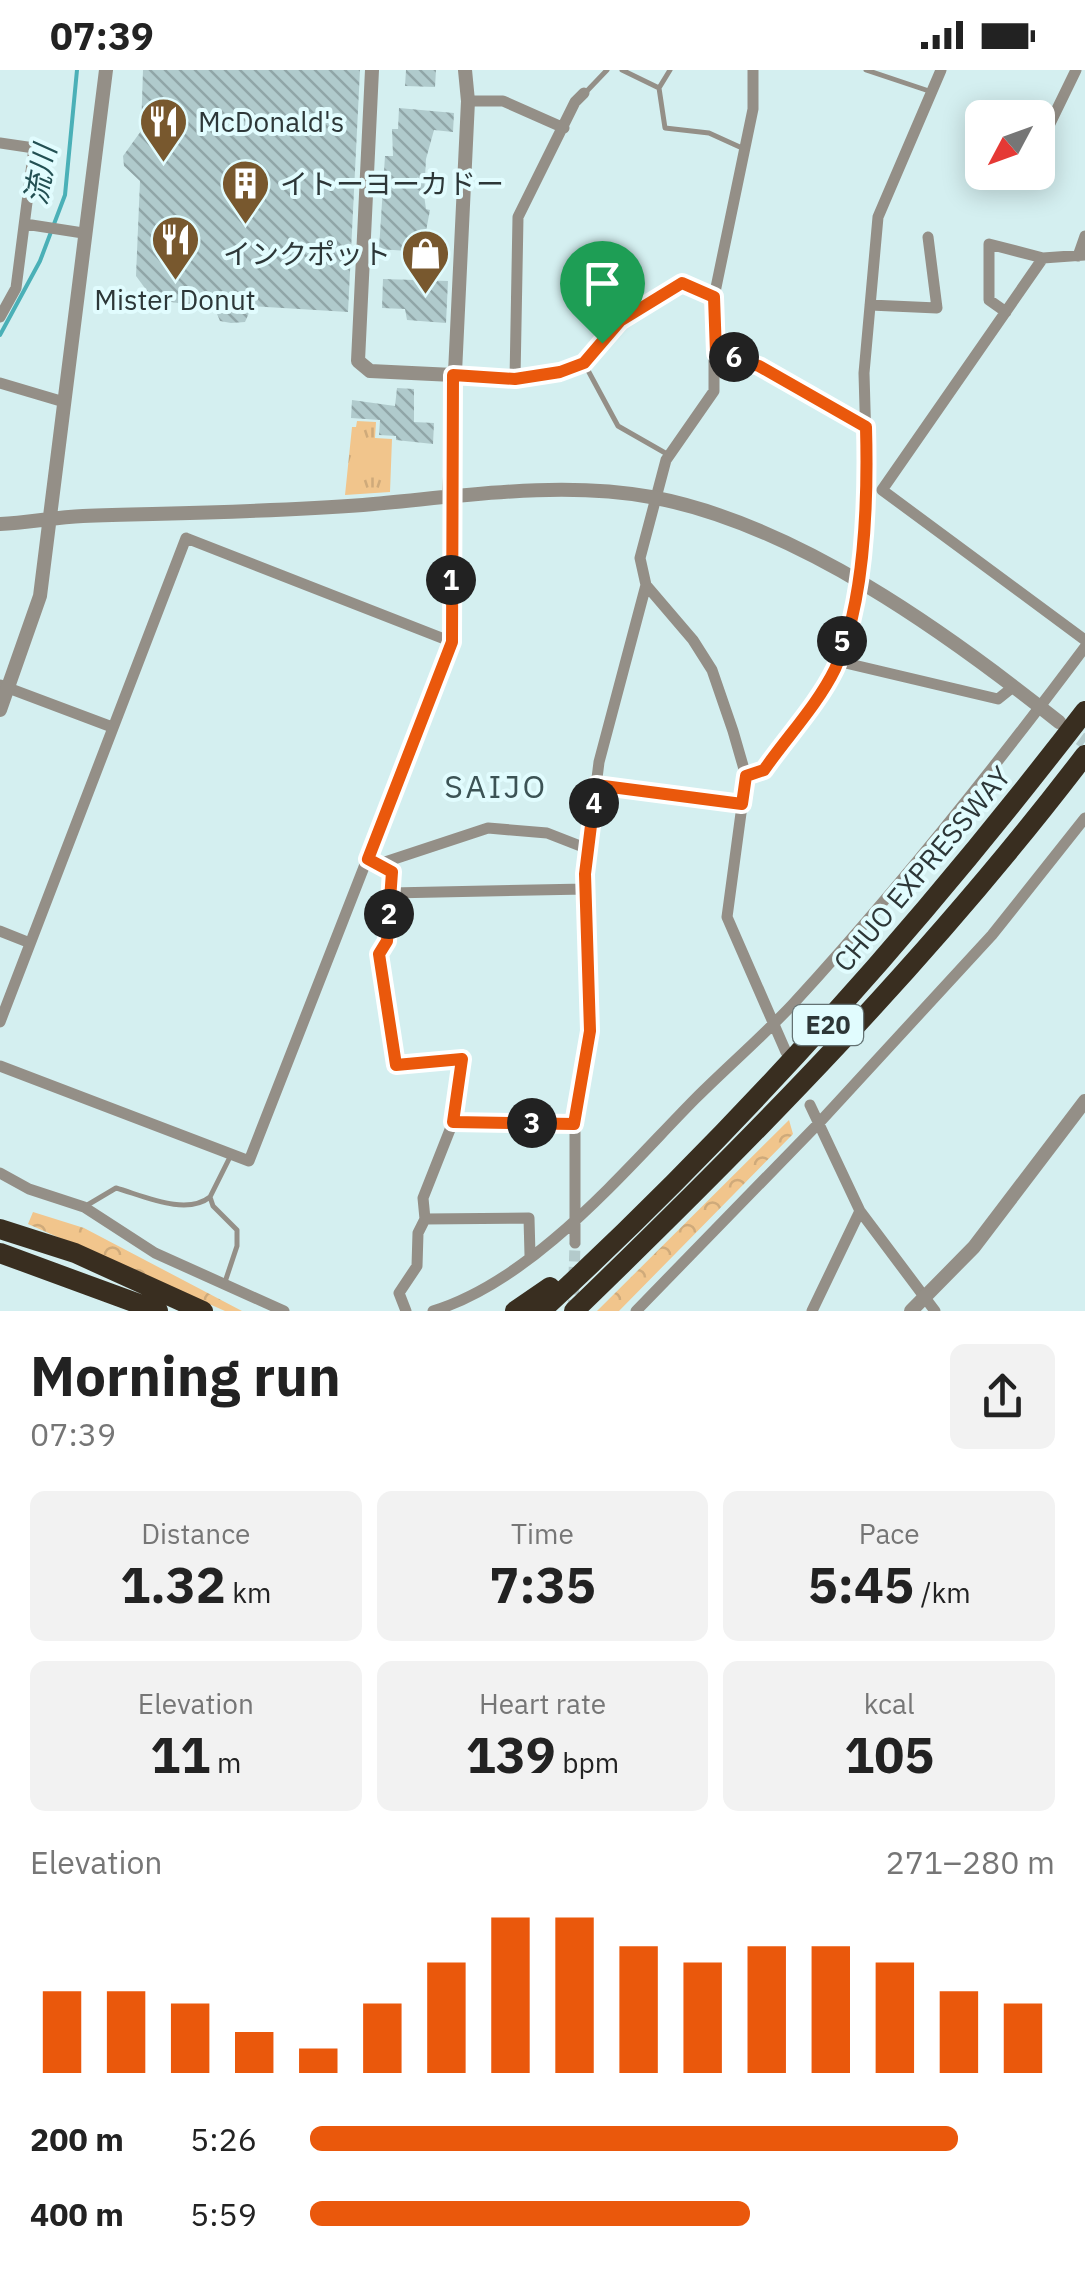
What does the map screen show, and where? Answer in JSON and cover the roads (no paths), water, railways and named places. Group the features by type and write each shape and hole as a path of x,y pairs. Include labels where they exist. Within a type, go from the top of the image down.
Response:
{"highway":[{"name":"CHUO EXPRESSWAY","path":"541,1311 764,1094 935,902 1085,712"},
{"name":"CHUO EXPRESSWAY","path":"574,1311 824,1062 953,918 1085,755"},
{"path":"515,1311 571,1270 738,1108 764,1094"},
{"path":"0,1229 113,1271 204,1311"},
{"path":"0,1253 149,1308"},
{"path":"113,1271 188,1311"}],"street":[{"path":"0,710 4,686 40,596 106,70"},
{"path":"372,70 358,361 370,371 515,379 548,376 584,363 620,321 682,283 714,297"},
{"path":"0,1066 248,1161 452,642 449,498 468,101 465,70"},
{"path":"752,70 754,109 714,297 714,391 670,455 654,497 640,558 646,585 712,670 746,776 727,917 786,1052"},
{"path":"746,776 764,770 837,661 858,583 867,479 864,373 878,217 941,70"},
{"path":"1055,113 1076,70"},
{"path":"515,379 518,217 575,102 584,93"},
{"path":"468,101 503,100 564,128"},
{"path":"0,143 34,148 16,288 0,317"},
{"path":"25,224 83,233"},
{"path":"1006,312 989,300 989,244 1043,258 1081,256 1085,236"},
{"path":"870,305 937,308 928,237"},
{"path":"1043,258 882,490 1085,640"},
{"path":"0,383 64,402"},
{"path":"0,524 49,518 270,512 581,490 654,497 736,521 858,583 1059,722"},
{"path":"0,1022 186,538 452,642"},
{"path":"576,1243 574,1124 590,1031 588,849 596,785 646,585"},
{"path":"433,1311 478,1292 530,1256 643,1156 773,1025 855,934 1040,708 1085,647"},
{"path":"837,661 998,699 1013,687"},
{"path":"4,686 112,727"},
{"path":"636,1311 818,1124 992,935 1085,818"},
{"path":"384,864 488,828 546,833 588,849"},
{"path":"368,859 384,864 392,872 387,941 379,954 396,1065 462,1059 453,1122 425,1190 417,1266 399,1293 406,1311"},
{"path":"392,893 586,889"},
{"path":"0,931 30,942"},
{"path":"912,1311 1020,1190 1085,1101"},
{"path":"810,1105 860,1211 935,1311"},
{"path":"453,1122 574,1124"},
{"path":"0,1173 29,1189 84,1207 134,1242 284,1311"},
{"path":"812,1311 860,1211"},
{"path":"424,1218 528,1218 530,1256"}],"lane":[{"path":"584,93 607,70"},
{"path":"622,70 659,88"},
{"path":"670,70 659,88 665,128 709,133 745,149"},
{"path":"866,70 932,92"},
{"path":"716,353 759,366 866,427"},
{"path":"584,363 618,426 670,455"},
{"path":"596,785 742,804"},
{"path":"84,1207 116,1188 180,1205 199,1206 210,1197 231,1155"},
{"path":"210,1197 212,1206 237,1230 237,1246 224,1284"}],"waterway":[{"name":"流川","path":"0,335 40,261 65,195 77,70"}],"tunnel":[{"path":"1063,726 1085,742"},
{"path":"573,1311 575,1243"}],"place":[{"name":"McDonald's","path":"163,164"},
{"name":"イトーヨーカドー","path":"245,226"},
{"name":"Mister Donut","path":"175,282"},
{"name":"インクポット","path":"426,296"}],"district":[{"name":"SAIJO","path":"496,787"}]}
